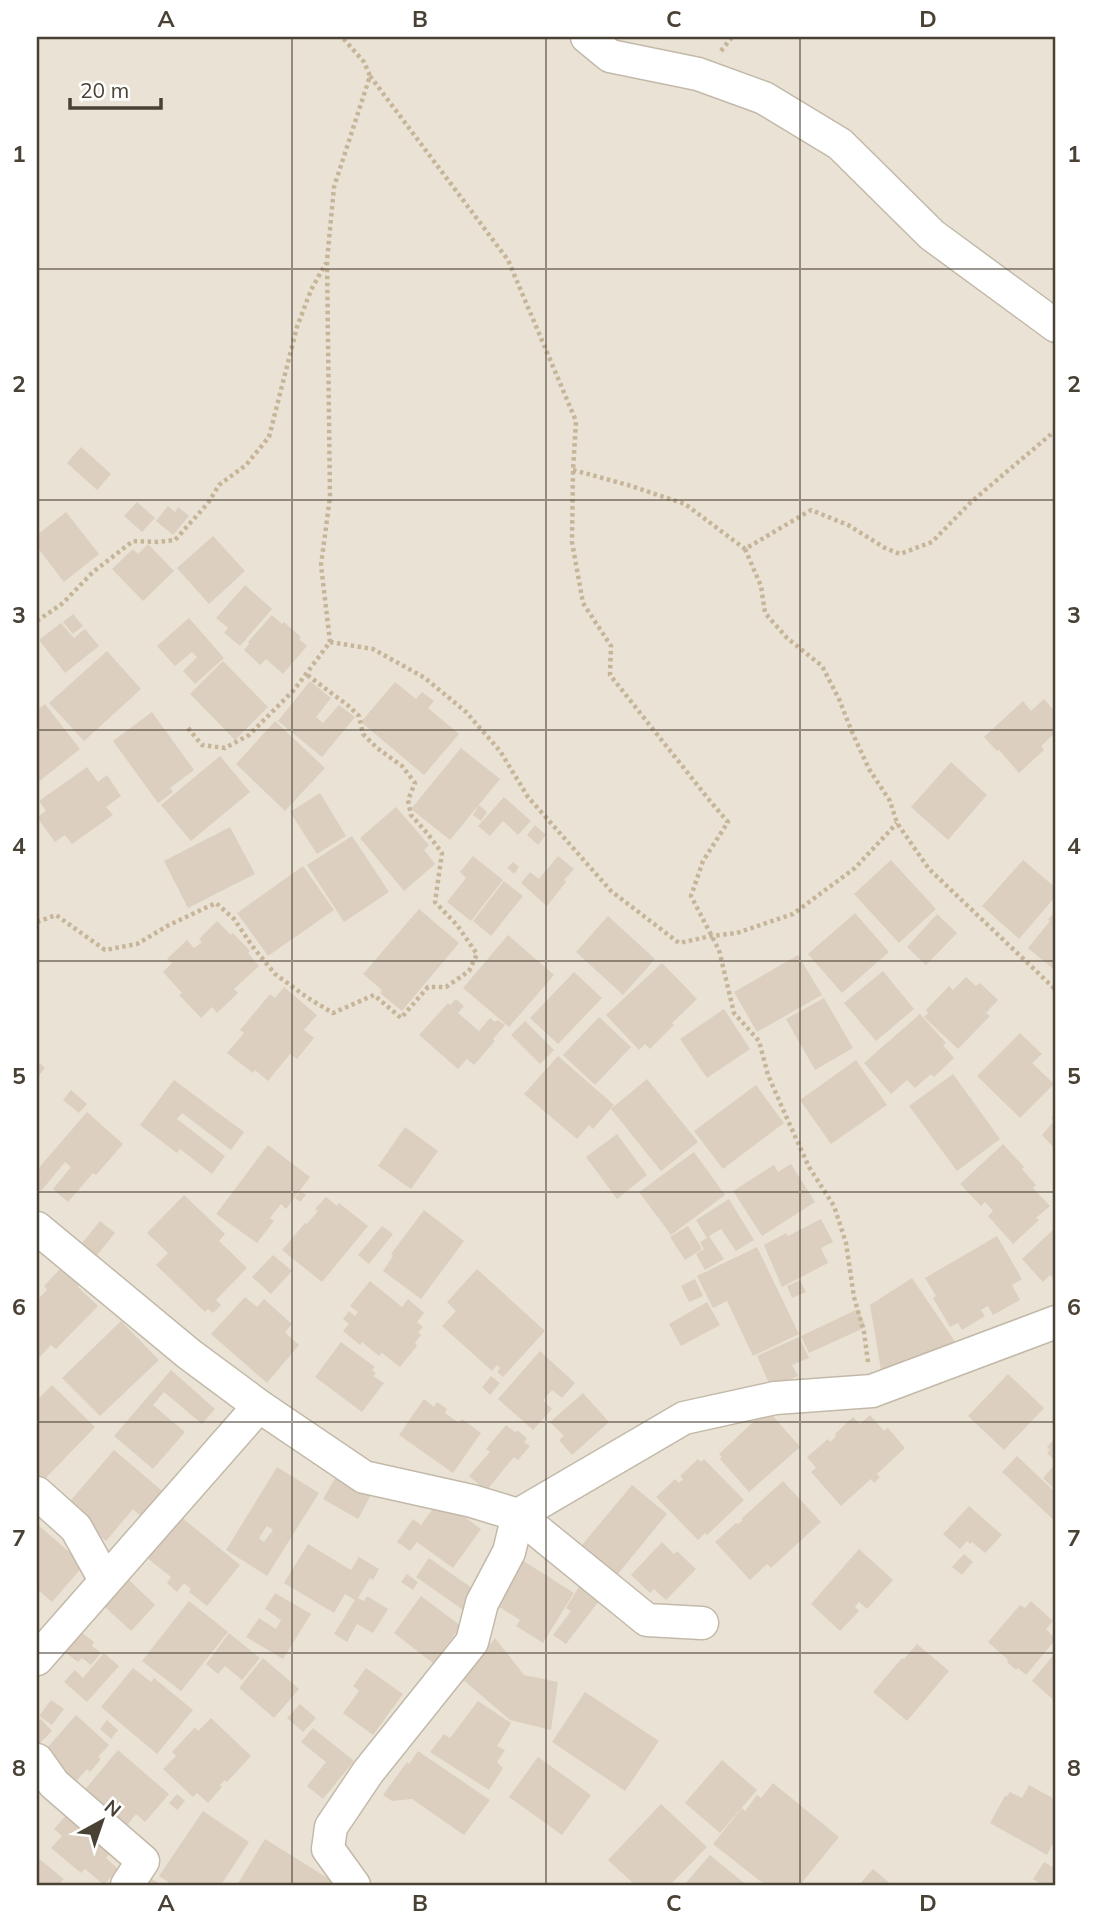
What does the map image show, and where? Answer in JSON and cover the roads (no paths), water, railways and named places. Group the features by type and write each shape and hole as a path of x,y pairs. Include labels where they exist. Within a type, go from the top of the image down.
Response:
{"street":[{"path":"587,37 610,56 698,74 764,98 840,144 932,235 1056,326"},
{"path":"37,1228 189,1354 259,1406 364,1477 472,1501 517,1515 646,1620 702,1623"},
{"path":"354,1885 328,1849 331,1826 368,1772 472,1642 482,1602 509,1552 517,1515 684,1418 775,1398 872,1391 1056,1322"},
{"path":"37,1659 259,1406"},
{"path":"37,1493 76,1528 105,1580"},
{"path":"37,1760 54,1784 143,1861 127,1885"}]}
